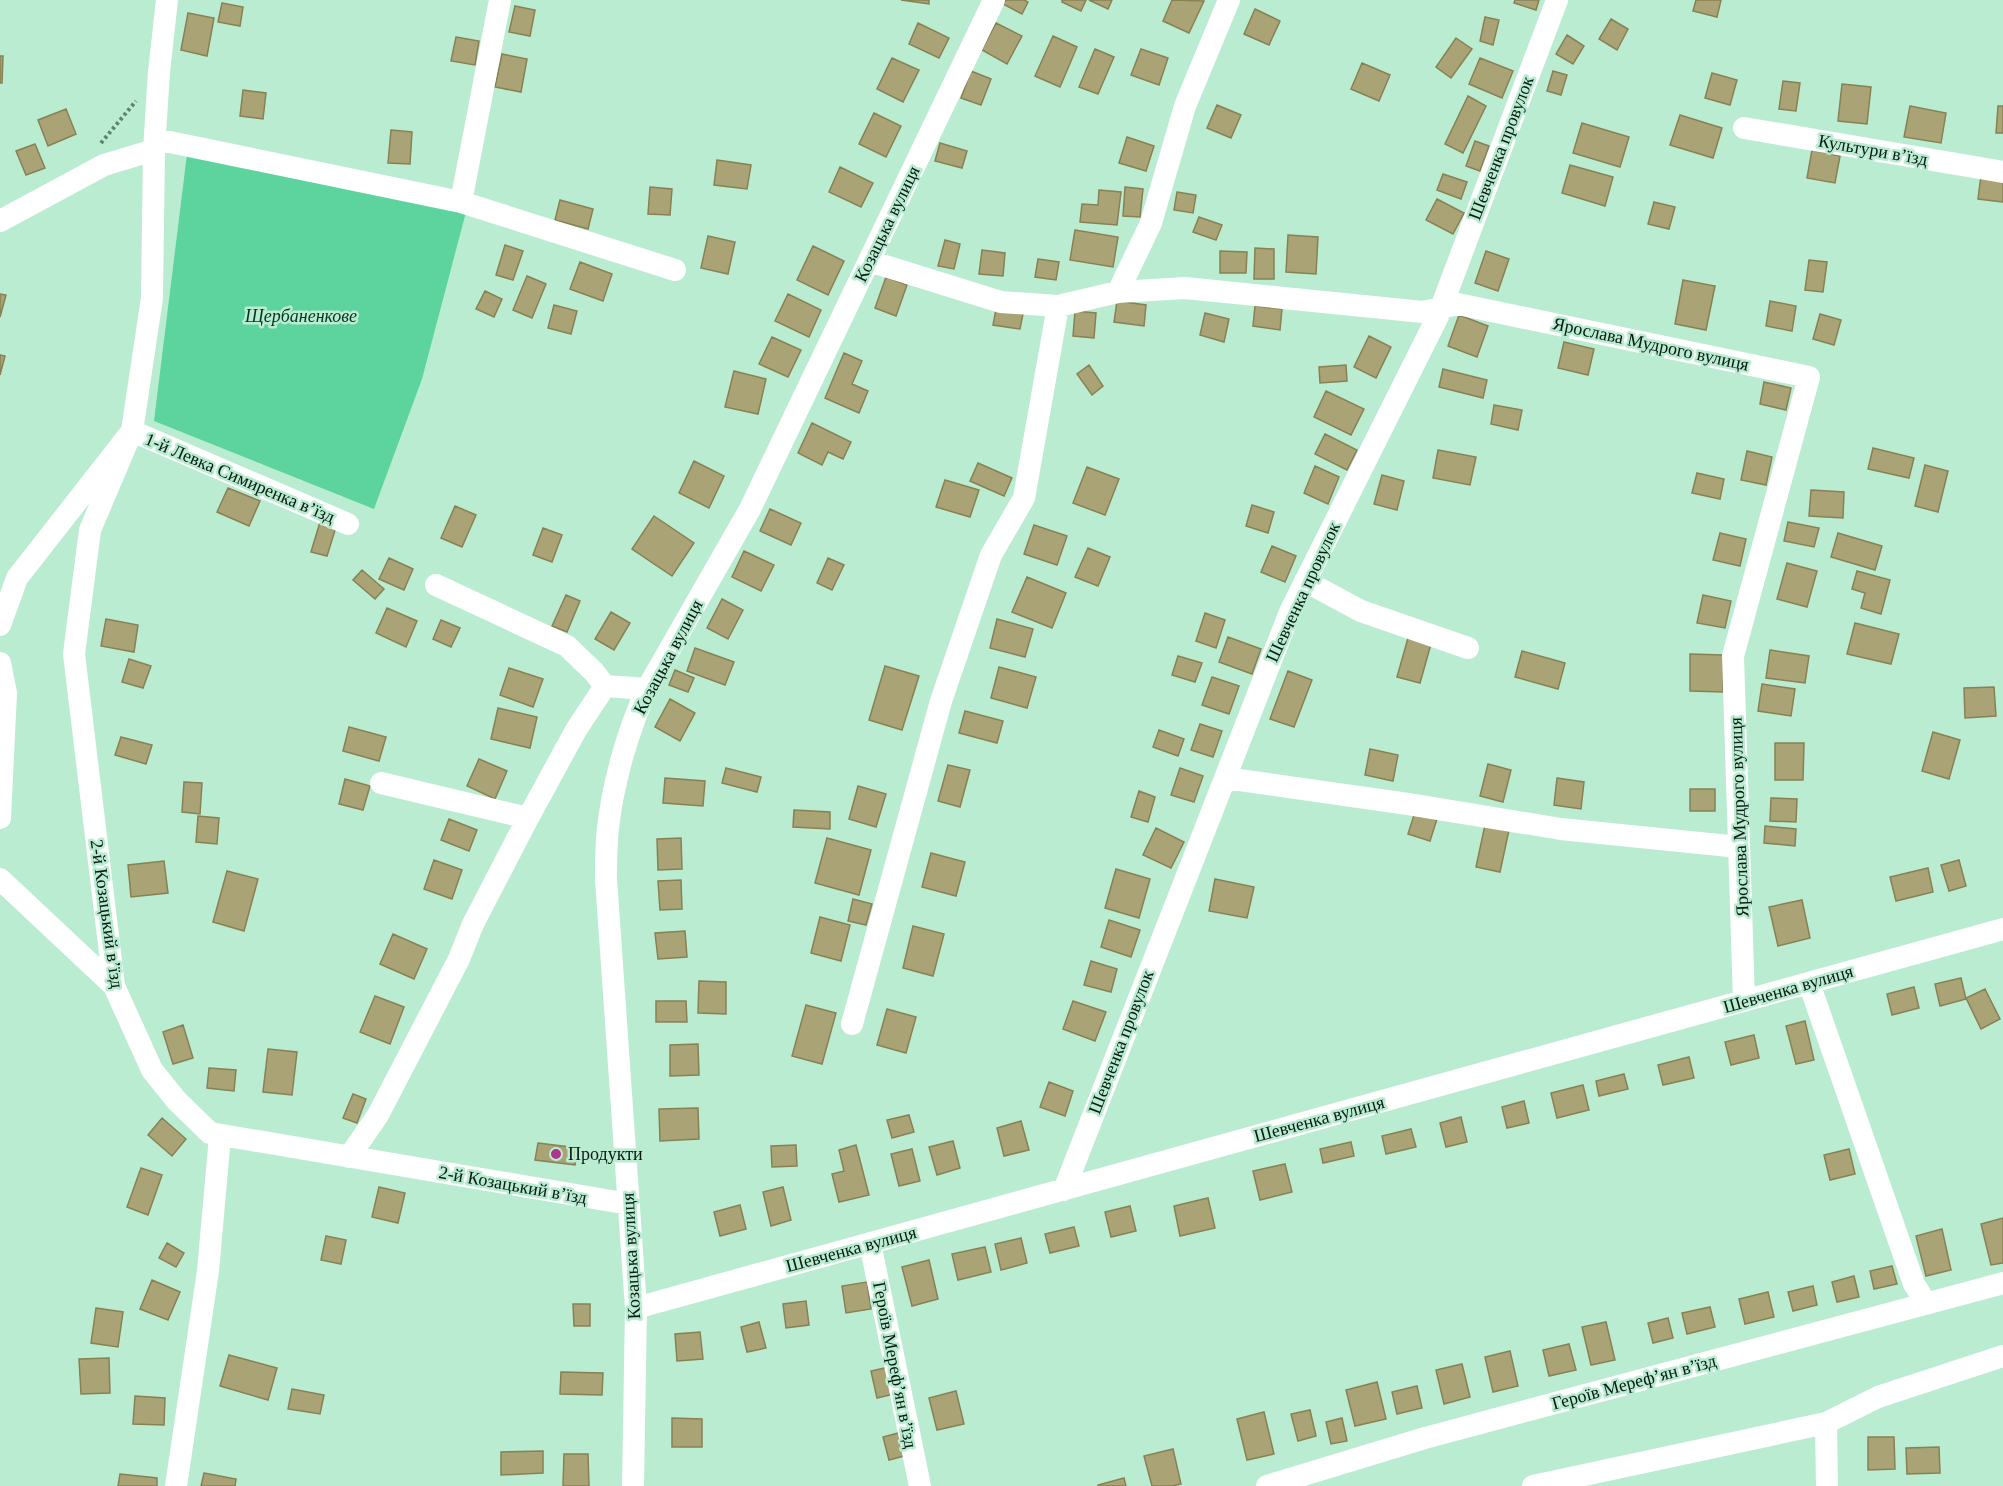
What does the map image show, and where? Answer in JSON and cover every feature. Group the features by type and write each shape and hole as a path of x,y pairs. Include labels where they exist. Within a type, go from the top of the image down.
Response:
{"street":[{"path":"0,625 18,578 132,431 153,298 155,145 159,72 167,0"},
{"path":"461,202 500,0"},
{"name":"Козацька вулиця","path":"633,1486 636,1308 606,879 608,828 616,785 635,714 647,689 750,509 994,0"},
{"path":"1118,292 1151,223 1185,106 1229,0"},
{"name":"Шевченка провулок","path":"1064,1190 1290,612 1441,308 1557,0"},
{"name":"Культури в’їзд","path":"1744,128 2003,172"},
{"path":"0,221 104,165 155,145 461,202 675,270"},
{"name":"Ярослава Мудрого вулиця","path":"869,261 1001,302 1058,306 1118,292 1185,288 1423,312 1458,304 1809,377 1733,656 1744,1001"},
{"path":"852,1024 941,700 991,555 1024,498 1058,306"},
{"name":"1-й Левка Симиренка в’їзд","path":"132,431 348,524"},
{"name":"2-й Козацький в’їзд","path":"132,431 90,530 74,654 114,986 152,1070 177,1101 201,1125 210,1133 219,1136 628,1204"},
{"path":"1305,581 1361,611 1468,648"},
{"path":"436,585 567,646 605,686 647,689"},
{"path":"0,663 6,693 0,818"},
{"path":"349,1157 378,1115 459,959 473,924 528,818 576,730 605,686"},
{"path":"1225,778 1561,829 1739,847"},
{"path":"381,783 528,818"},
{"path":"0,879 114,986"},
{"name":"Шевченка вулиця","path":"636,1308 2003,929"},
{"path":"1809,983 1914,1284 1926,1303"},
{"path":"176,1486 208,1271 219,1136"},
{"name":"Героїв Мерефʼян вʼїзд","path":"870,1243 920,1486"},
{"name":"Героїв Мерефʼян вʼїзд","path":"1267,1486 1425,1438 2003,1283"},
{"path":"1541,1485 1826,1423 1878,1397 2003,1356"},
{"path":"1826,1423 1827,1486"}],"path":[{"path":"100,144 138,99"}],"green space":[{"name":"Щербаненкове","path":"187,154 466,212 422,379 374,509 154,421"}],"building":[{"path":"901,0 929,0 929,4"},
{"path":"1006,0 1028,2 1022,14 1003,4"},
{"path":"1062,0 1086,0 1081,11"},
{"path":"1089,0 1112,0 1108,9"},
{"path":"1172,0 1204,1 1189,33 1163,21"},
{"path":"1515,0 1539,0 1536,10 1514,3"},
{"path":"1696,0 1721,0 1717,17 1693,11"},
{"path":"222,3 243,7 240,26 218,22"},
{"path":"515,6 535,10 530,36 509,32"},
{"path":"1255,9 1280,21 1269,45 1244,34"},
{"path":"188,13 214,18 207,56 181,50"},
{"path":"1485,17 1499,20 1493,45 1480,41"},
{"path":"1611,19 1628,29 1617,50 1599,39"},
{"path":"918,23 949,38 939,58 909,44"},
{"path":"996,23 1022,36 1007,64 982,50"},
{"path":"1567,35 1584,46 1573,64 1556,54"},
{"path":"1053,36 1077,47 1060,87 1035,76"},
{"path":"456,37 479,41 475,65 451,61"},
{"path":"1456,38 1472,49 1451,78 1436,67"},
{"path":"1095,49 1114,57 1098,94 1079,87"},
{"path":"1141,49 1168,58 1159,85 1131,75"},
{"path":"502,54 527,59 521,92 495,87"},
{"path":"0,56 3,56 2,83 0,83"},
{"path":"892,58 919,70 903,102 877,89"},
{"path":"1480,58 1513,71 1502,98 1469,84"},
{"path":"1362,63 1390,75 1379,101 1351,89"},
{"path":"971,71 991,79 981,105 961,98"},
{"path":"1553,71 1567,75 1561,95 1547,91"},
{"path":"1712,73 1737,80 1730,105 1705,98"},
{"path":"1783,81 1800,83 1796,111 1779,109"},
{"path":"1842,84 1871,87 1867,124 1838,121"},
{"path":"243,90 266,93 263,119 240,116"},
{"path":"1468,96 1486,106 1463,153 1445,144"},
{"path":"1217,105 1241,115 1231,138 1207,128"},
{"path":"1910,106 1946,113 1941,143 1904,137"},
{"path":"1998,106 2003,106 2003,133 1996,133"},
{"path":"66,109 76,134 48,146 38,120"},
{"path":"874,113 901,126 886,157 859,144"},
{"path":"1680,115 1722,128 1713,158 1670,145"},
{"path":"1582,123 1629,137 1620,167 1573,153"},
{"path":"391,130 412,132 410,164 388,163"},
{"path":"1127,137 1154,146 1146,171 1119,163"},
{"path":"1475,141 1489,146 1480,171 1466,166"},
{"path":"940,143 967,151 962,168 935,161"},
{"path":"35,144 45,168 26,175 16,151"},
{"path":"1812,150 1840,156 1835,183 1807,178"},
{"path":"717,160 751,165 747,189 714,185"},
{"path":"1570,165 1613,177 1605,206 1562,193"},
{"path":"840,167 873,183 861,207 829,192"},
{"path":"1443,174 1467,182 1461,199 1437,190"},
{"path":"1981,175 2003,178 2003,202 1978,199"},
{"path":"650,187 672,189 670,215 648,214"},
{"path":"1125,187 1143,189 1140,217 1123,216"},
{"path":"1099,190 1121,192 1117,225 1080,222 1082,204 1098,205"},
{"path":"1177,192 1196,195 1193,213 1174,210"},
{"path":"1437,199 1464,213 1453,234 1426,220"},
{"path":"560,200 593,209 588,229 555,220"},
{"path":"1654,202 1675,207 1669,229 1648,224"},
{"path":"1199,217 1222,225 1216,240 1193,232"},
{"path":"1075,230 1118,237 1113,267 1070,260"},
{"path":"1288,235 1318,237 1316,274 1286,272"},
{"path":"708,236 735,242 728,274 701,268"},
{"path":"945,240 960,244 954,269 938,266"},
{"path":"505,245 523,251 513,280 496,275"},
{"path":"813,246 844,261 828,295 797,280"},
{"path":"1255,248 1274,249 1274,279 1254,279"},
{"path":"982,250 1005,253 1003,276 979,274"},
{"path":"1220,251 1247,252 1246,273 1220,273"},
{"path":"1486,251 1509,259 1498,291 1475,283"},
{"path":"1038,259 1059,262 1056,280 1035,277"},
{"path":"1809,260 1827,262 1823,292 1805,290"},
{"path":"580,262 612,274 603,301 570,289"},
{"path":"527,276 546,284 532,318 513,310"},
{"path":"886,277 907,285 896,316 875,308"},
{"path":"1683,280 1715,286 1706,330 1675,324"},
{"path":"485,291 502,299 494,317 476,309"},
{"path":"0,294 6,295 0,317"},
{"path":"788,294 821,310 809,337 775,321"},
{"path":"1117,301 1146,305 1144,326 1114,322"},
{"path":"1770,301 1796,306 1792,331 1766,326"},
{"path":"554,305 577,311 571,334 548,328"},
{"path":"1255,306 1282,309 1280,330 1253,326"},
{"path":"996,309 1023,314 1020,329 993,325"},
{"path":"1075,311 1096,313 1094,338 1073,336"},
{"path":"1205,313 1229,319 1224,342 1200,335"},
{"path":"1820,314 1841,320 1834,345 1813,339"},
{"path":"1459,315 1488,326 1477,357 1448,346"},
{"path":"1369,336 1391,347 1376,378 1354,367"},
{"path":"772,337 801,350 788,377 759,364"},
{"path":"1564,342 1594,349 1588,375 1558,368"},
{"path":"844,353 862,361 852,384 868,391 859,413 825,398"},
{"path":"0,355 5,356 0,375"},
{"path":"1089,365 1103,386 1092,395 1077,374"},
{"path":"1346,365 1347,381 1320,383 1319,367"},
{"path":"1443,369 1487,380 1483,398 1439,387"},
{"path":"734,371 766,379 758,414 725,407"},
{"path":"1764,382 1791,388 1786,410 1760,404"},
{"path":"1326,391 1364,409 1351,435 1314,417"},
{"path":"1494,405 1522,410 1518,430 1491,424"},
{"path":"812,423 851,442 843,459 828,452 822,465 798,453"},
{"path":"1325,434 1357,450 1347,470 1315,454"},
{"path":"1873,448 1914,458 1909,478 1868,469"},
{"path":"1438,450 1476,457 1470,485 1433,478"},
{"path":"1747,451 1772,457 1766,485 1741,480"},
{"path":"694,461 724,476 709,508 679,493"},
{"path":"978,463 1012,478 1004,496 970,481"},
{"path":"1925,465 1948,471 1938,512 1915,506"},
{"path":"1315,466 1339,477 1328,504 1304,493"},
{"path":"1087,467 1119,479 1105,515 1073,503"},
{"path":"1697,473 1724,479 1720,499 1692,493"},
{"path":"1382,475 1404,481 1397,510 1374,504"},
{"path":"945,480 979,490 970,517 936,507"},
{"path":"228,488 260,501 249,526 217,512"},
{"path":"1811,490 1844,492 1843,518 1809,516"},
{"path":"1252,505 1274,512 1268,533 1246,526"},
{"path":"455,506 476,515 462,547 441,538"},
{"path":"770,509 801,523 791,545 760,531"},
{"path":"654,516 694,543 672,576 632,549"},
{"path":"320,522 336,527 327,556 311,552"},
{"path":"1788,522 1819,528 1814,547 1784,541"},
{"path":"1034,525 1067,536 1057,565 1024,554"},
{"path":"543,528 562,535 552,562 533,555"},
{"path":"1720,533 1746,539 1740,566 1713,560"},
{"path":"1838,533 1882,546 1875,570 1831,557"},
{"path":"1272,546 1296,556 1285,582 1261,572"},
{"path":"1088,548 1110,557 1098,586 1075,577"},
{"path":"744,551 774,565 761,591 732,577"},
{"path":"389,558 413,569 404,590 379,579"},
{"path":"828,558 844,565 832,590 817,583"},
{"path":"1787,563 1817,571 1807,607 1777,599"},
{"path":"362,570 384,589 375,599 353,580"},
{"path":"1857,571 1890,580 1881,614 1861,608 1865,593 1852,589"},
{"path":"1027,577 1066,593 1052,628 1012,612"},
{"path":"566,595 580,601 567,632 552,626"},
{"path":"1703,595 1731,601 1725,628 1697,623"},
{"path":"722,599 743,610 728,639 707,628"},
{"path":"387,608 417,621 406,647 376,633"},
{"path":"611,612 630,623 614,650 595,639"},
{"path":"1205,613 1225,620 1216,648 1196,641"},
{"path":"106,619 138,625 134,652 101,646"},
{"path":"997,619 1033,629 1025,657 990,648"},
{"path":"441,620 460,628 451,647 433,639"},
{"path":"1855,623 1899,634 1891,664 1847,654"},
{"path":"1228,637 1261,649 1252,674 1219,662"},
{"path":"1408,638 1431,644 1420,683 1397,677"},
{"path":"695,648 734,662 725,685 687,671"},
{"path":"1770,650 1809,656 1805,683 1766,678"},
{"path":"1522,651 1565,663 1558,689 1515,677"},
{"path":"1690,654 1723,655 1723,692 1690,691"},
{"path":"1178,656 1202,663 1195,682 1172,675"},
{"path":"129,659 151,666 143,688 122,682"},
{"path":"885,666 919,676 902,730 869,720"},
{"path":"999,667 1036,677 1027,708 991,698"},
{"path":"509,668 543,679 533,707 500,695"},
{"path":"675,670 694,678 688,692 669,685"},
{"path":"1288,671 1312,680 1294,727 1270,719"},
{"path":"1212,677 1239,686 1229,714 1202,705"},
{"path":"1762,684 1795,689 1791,716 1758,711"},
{"path":"1994,687 1996,716 1965,718 1964,688"},
{"path":"670,699 695,713 680,741 655,727"},
{"path":"498,708 537,717 530,748 491,739"},
{"path":"965,711 1003,721 997,743 959,733"},
{"path":"1200,724 1222,731 1213,757 1191,750"},
{"path":"349,727 386,737 379,761 343,751"},
{"path":"1159,730 1184,739 1178,756 1153,747"},
{"path":"1933,732 1960,740 1949,779 1922,771"},
{"path":"121,737 152,745 146,764 115,755"},
{"path":"1775,743 1804,743 1803,780 1775,780"},
{"path":"1370,749 1398,755 1393,781 1365,775"},
{"path":"479,759 507,771 495,799 467,786"},
{"path":"1488,764 1511,770 1503,802 1480,796"},
{"path":"948,765 970,770 960,807 938,801"},
{"path":"726,768 761,777 757,792 722,783"},
{"path":"1180,768 1203,776 1194,802 1171,795"},
{"path":"665,778 705,781 703,806 663,803"},
{"path":"1557,778 1584,782 1581,809 1554,805"},
{"path":"345,779 370,786 363,810 339,804"},
{"path":"184,782 202,783 200,814 182,812"},
{"path":"858,786 886,794 876,827 849,819"},
{"path":"1690,789 1715,789 1715,811 1690,811"},
{"path":"1139,791 1155,797 1148,822 1131,817"},
{"path":"1771,798 1797,799 1796,822 1770,821"},
{"path":"794,810 830,812 830,829 793,827"},
{"path":"1415,812 1437,819 1430,841 1408,834"},
{"path":"198,816 219,818 217,844 196,842"},
{"path":"449,819 477,830 469,851 441,840"},
{"path":"1485,825 1509,830 1500,872 1476,867"},
{"path":"1765,826 1796,829 1795,846 1764,843"},
{"path":"1156,828 1184,842 1171,868 1143,855"},
{"path":"681,838 682,869 658,870 657,839"},
{"path":"827,838 871,850 859,895 815,883"},
{"path":"931,853 965,862 956,896 922,887"},
{"path":"434,860 462,870 452,899 424,889"},
{"path":"1959,860 1966,886 1949,891 1941,865"},
{"path":"164,861 168,893 131,897 128,865"},
{"path":"1928,868 1933,892 1896,901 1890,877"},
{"path":"1116,869 1150,879 1139,918 1105,908"},
{"path":"227,871 258,879 244,931 213,922"},
{"path":"1215,879 1254,887 1247,918 1209,911"},
{"path":"681,880 682,909 660,910 658,881"},
{"path":"853,899 872,904 866,925 848,921"},
{"path":"1802,900 1810,938 1778,946 1769,907"},
{"path":"820,917 850,925 841,961 811,953"},
{"path":"1109,920 1140,930 1131,957 1101,947"},
{"path":"913,926 944,934 933,976 903,968"},
{"path":"685,931 687,957 658,959 655,933"},
{"path":"393,934 427,949 414,979 380,964"},
{"path":"1091,961 1117,969 1111,992 1084,985"},
{"path":"1961,978 1966,999 1940,1006 1935,984"},
{"path":"699,981 726,982 726,1014 698,1013"},
{"path":"1914,987 1919,1008 1892,1015 1887,994"},
{"path":"1985,989 2000,1019 1981,1029 1966,998"},
{"path":"375,996 404,1007 390,1044 360,1032"},
{"path":"656,1001 686,1001 687,1022 656,1022"},
{"path":"1073,1001 1106,1012 1095,1041 1063,1029"},
{"path":"806,1005 836,1013 822,1064 792,1056"},
{"path":"887,1009 916,1017 906,1053 877,1045"},
{"path":"1805,1021 1814,1060 1796,1064 1786,1026"},
{"path":"183,1025 193,1058 173,1064 163,1032"},
{"path":"1754,1035 1759,1058 1731,1065 1725,1042"},
{"path":"698,1044 699,1075 670,1076 670,1045"},
{"path":"268,1049 297,1052 292,1095 263,1092"},
{"path":"1689,1057 1694,1078 1663,1085 1658,1065"},
{"path":"209,1068 236,1070 234,1091 207,1088"},
{"path":"1624,1074 1628,1089 1599,1096 1596,1081"},
{"path":"1049,1082 1073,1091 1065,1116 1040,1107"},
{"path":"1583,1085 1589,1110 1557,1118 1551,1093"},
{"path":"353,1094 366,1099 357,1123 343,1118"},
{"path":"1524,1101 1529,1123 1507,1128 1502,1107"},
{"path":"698,1108 699,1139 660,1141 659,1109"},
{"path":"909,1115 914,1132 892,1138 887,1120"},
{"path":"1461,1117 1467,1142 1446,1147 1440,1123"},
{"path":"162,1118 186,1139 172,1156 148,1135"},
{"path":"1021,1121 1029,1150 1004,1156 997,1128"},
{"path":"1411,1129 1416,1147 1386,1154 1382,1136"},
{"path":"953,1141 960,1168 937,1175 929,1147"},
{"path":"1351,1142 1354,1156 1323,1163 1320,1149"},
{"name":"Продукти","path":"538,1143 578,1148 575,1165 535,1160"},
{"path":"796,1145 797,1166 772,1167 771,1146"},
{"path":"856,1145 869,1195 839,1202 832,1174 844,1171 839,1150"},
{"path":"912,1149 920,1181 899,1186 891,1154"},
{"path":"1849,1149 1855,1174 1830,1180 1824,1155"},
{"path":"1285,1164 1292,1192 1260,1200 1253,1171"},
{"path":"141,1168 162,1175 148,1215 127,1207"},
{"path":"379,1187 405,1193 398,1223 372,1217"},
{"path":"783,1187 791,1220 771,1226 763,1192"},
{"path":"1208,1198 1215,1228 1180,1236 1174,1206"},
{"path":"740,1205 746,1229 720,1236 714,1212"},
{"path":"1130,1206 1136,1231 1111,1237 1105,1212"},
{"path":"2003,1218 2003,1263 1991,1265 1981,1224"},
{"path":"1074,1227 1079,1246 1050,1253 1045,1234"},
{"path":"1942,1229 1951,1270 1926,1276 1916,1236"},
{"path":"326,1236 346,1240 341,1264 321,1260"},
{"path":"1021,1238 1027,1263 1001,1270 995,1244"},
{"path":"167,1243 184,1253 176,1267 159,1258"},
{"path":"985,1247 991,1272 958,1280 952,1254"},
{"path":"929,1260 938,1299 912,1306 902,1267"},
{"path":"1892,1266 1897,1284 1874,1289 1870,1271"},
{"path":"1854,1276 1859,1297 1837,1302 1832,1282"},
{"path":"152,1280 180,1292 168,1320 140,1309"},
{"path":"867,1282 871,1309 846,1313 842,1286"},
{"path":"1813,1286 1817,1305 1793,1311 1788,1292"},
{"path":"1768,1292 1774,1317 1745,1324 1739,1299"},
{"path":"806,1301 809,1325 786,1328 783,1304"},
{"path":"573,1304 590,1304 590,1326 574,1326"},
{"path":"1710,1307 1715,1327 1687,1334 1682,1313"},
{"path":"96,1308 123,1312 118,1347 91,1343"},
{"path":"1668,1318 1673,1338 1653,1343 1648,1323"},
{"path":"759,1322 766,1348 747,1352 741,1327"},
{"path":"1606,1322 1615,1360 1591,1365 1582,1327"},
{"path":"700,1332 703,1359 677,1361 675,1334"},
{"path":"1569,1344 1576,1370 1549,1376 1543,1350"},
{"path":"1510,1351 1518,1386 1493,1392 1485,1357"},
{"path":"229,1355 277,1368 268,1400 220,1386"},
{"path":"109,1358 110,1393 81,1394 79,1359"},
{"path":"1462,1364 1470,1397 1444,1404 1436,1370"},
{"path":"889,1367 894,1394 877,1398 871,1371"},
{"path":"561,1372 603,1373 602,1395 560,1394"},
{"path":"1377,1382 1386,1419 1355,1426 1346,1390"},
{"path":"1417,1386 1422,1408 1397,1414 1392,1392"},
{"path":"292,1389 324,1395 320,1414 288,1409"},
{"path":"956,1391 964,1424 937,1430 929,1398"},
{"path":"135,1396 165,1398 164,1425 133,1424"},
{"path":"1310,1410 1316,1436 1298,1441 1291,1414"},
{"path":"1264,1412 1274,1454 1247,1460 1237,1419"},
{"path":"672,1418 702,1419 702,1447 672,1447"},
{"path":"1342,1418 1347,1441 1331,1444 1326,1422"},
{"path":"902,1432 908,1455 889,1460 883,1437"},
{"path":"1868,1437 1894,1437 1895,1469 1868,1470"},
{"path":"1939,1447 1940,1473 1907,1474 1906,1448"},
{"path":"1173,1449 1181,1484 1152,1486 1144,1456"},
{"path":"543,1451 543,1473 501,1475 501,1452"},
{"path":"564,1454 588,1454 589,1486 563,1486"},
{"path":"204,1473 236,1479 235,1486 201,1486"},
{"path":"120,1474 157,1478 157,1486 118,1486"},
{"path":"1124,1478 1126,1486 1098,1486 1098,1485"}],"place":[{"name":"Продукти","path":"556,1154"}]}
